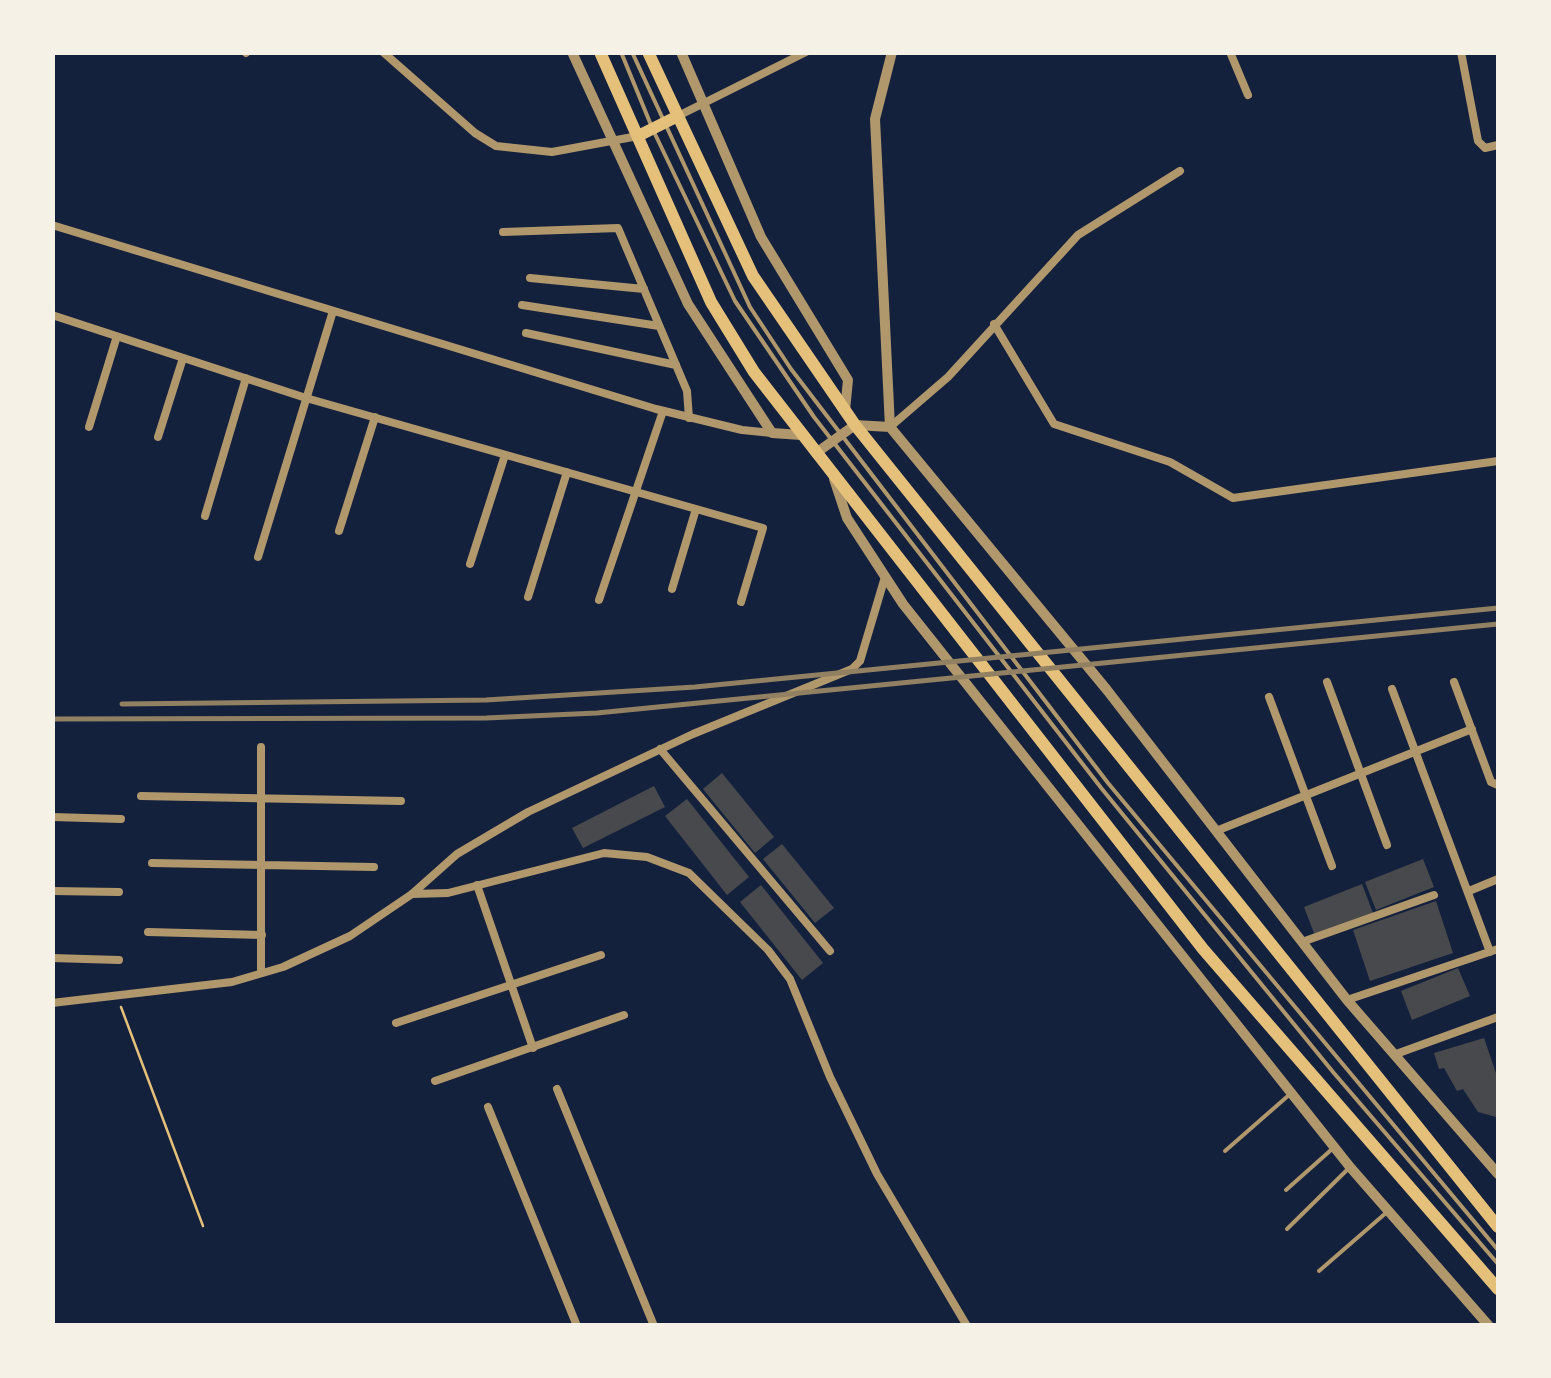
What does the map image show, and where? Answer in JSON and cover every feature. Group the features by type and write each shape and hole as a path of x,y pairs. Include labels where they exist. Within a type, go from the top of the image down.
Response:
{"main road":[{"path":"600,52 711,302 801,434 1203,950 1498,1289"},
{"path":"648,52 664,123 753,276 855,425 1498,1227"},
{"path":"638,136 664,123"}],"street":[{"path":"383,52 475,134 496,146 530,152 615,144 638,136"},
{"path":"572,52 688,304 772,433"},
{"path":"681,52 775,265 848,380 845,410"},
{"path":"664,123 806,52"},
{"path":"892,52 875,118 890,426 1107,690 1347,1000 1498,1174"},
{"path":"1230,52 1248,95"},
{"path":"1461,52 1478,141 1485,148 1498,145"},
{"path":"816,453 855,425 890,426 948,378 1078,235 1180,171"},
{"path":"52,225 688,418 772,433 801,434"},
{"path":"503,232 618,228 687,391 688,418"},
{"path":"530,278 644,289"},
{"path":"522,305 659,326"},
{"path":"258,557 332,311"},
{"path":"52,315 306,398 763,528 741,602"},
{"path":"994,324 1054,424 1170,462 1232,498 1498,461"},
{"path":"526,333 676,365"},
{"path":"90,427 118,336"},
{"path":"158,437 183,358"},
{"path":"205,516 246,378"},
{"path":"599,600 663,411"},
{"path":"340,531 375,418"},
{"path":"470,564 505,454"},
{"path":"528,597 567,472"},
{"path":"832,475 847,518 903,604 943,656 1334,1148 1490,1326"},
{"path":"672,589 696,509"},
{"path":"52,1004 232,982 262,974 350,936 412,894 457,854 497,829 660,750 852,669 860,660 885,577"},
{"path":"1327,682 1387,845"},
{"path":"1454,682 1491,782 1498,786"},
{"path":"1347,1000 1494,951 1392,689"},
{"path":"1269,697 1332,866"},
{"path":"1216,831 1472,730"},
{"path":"261,747 262,974"},
{"path":"660,750 830,952"},
{"path":"142,796 401,801"},
{"path":"52,817 121,819"},
{"path":"412,894 443,894 604,854 647,857 688,872 768,950 790,980 830,1078 877,1174 967,1326"},
{"path":"152,863 374,867"},
{"path":"1469,891 1498,880"},
{"path":"477,885 533,1048"},
{"path":"52,890 118,892"},
{"path":"1302,942 1434,896"},
{"path":"148,932 262,936"},
{"path":"396,1023 601,955"},
{"path":"52,958 119,960"},
{"path":"435,1081 624,1015"},
{"path":"1396,1054 1498,1017"},
{"path":"557,1089 654,1326"},
{"path":"488,1106 577,1326"}],"lane":[{"path":"620,52 664,123 735,302 1102,789 1358,1102 1498,1264"},
{"path":"632,52 750,307 837,438 1108,782 1498,1250"},
{"path":"1225,1150 1291,1093"},
{"path":"1286,1190 1334,1148"},
{"path":"1287,1228 1350,1167"},
{"path":"1319,1271 1389,1211"}],"path":[{"path":"116,996 202,1226"}],"building":[{"path":"722,773 774,837 755,853 703,789"},
{"path":"654,786 665,807 583,848 572,828"},
{"path":"687,799 749,877 727,895 665,816"},
{"path":"782,844 834,908 815,923 763,859"},
{"path":"1423,859 1434,887 1376,910 1365,882"},
{"path":"1362,884 1373,913 1315,936 1304,907"},
{"path":"761,885 823,963 802,980 740,902"},
{"path":"1436,901 1453,953 1370,981 1353,930"},
{"path":"1458,968 1470,996 1412,1020 1401,991"},
{"path":"1484,1038 1498,1079 1496,1117 1478,1112 1463,1089 1457,1091 1444,1068 1439,1069 1434,1053"}],"railway":[{"path":"122,704 486,700 695,687 1498,608"},
{"path":"52,719 486,718 597,713 1498,624"}]}
